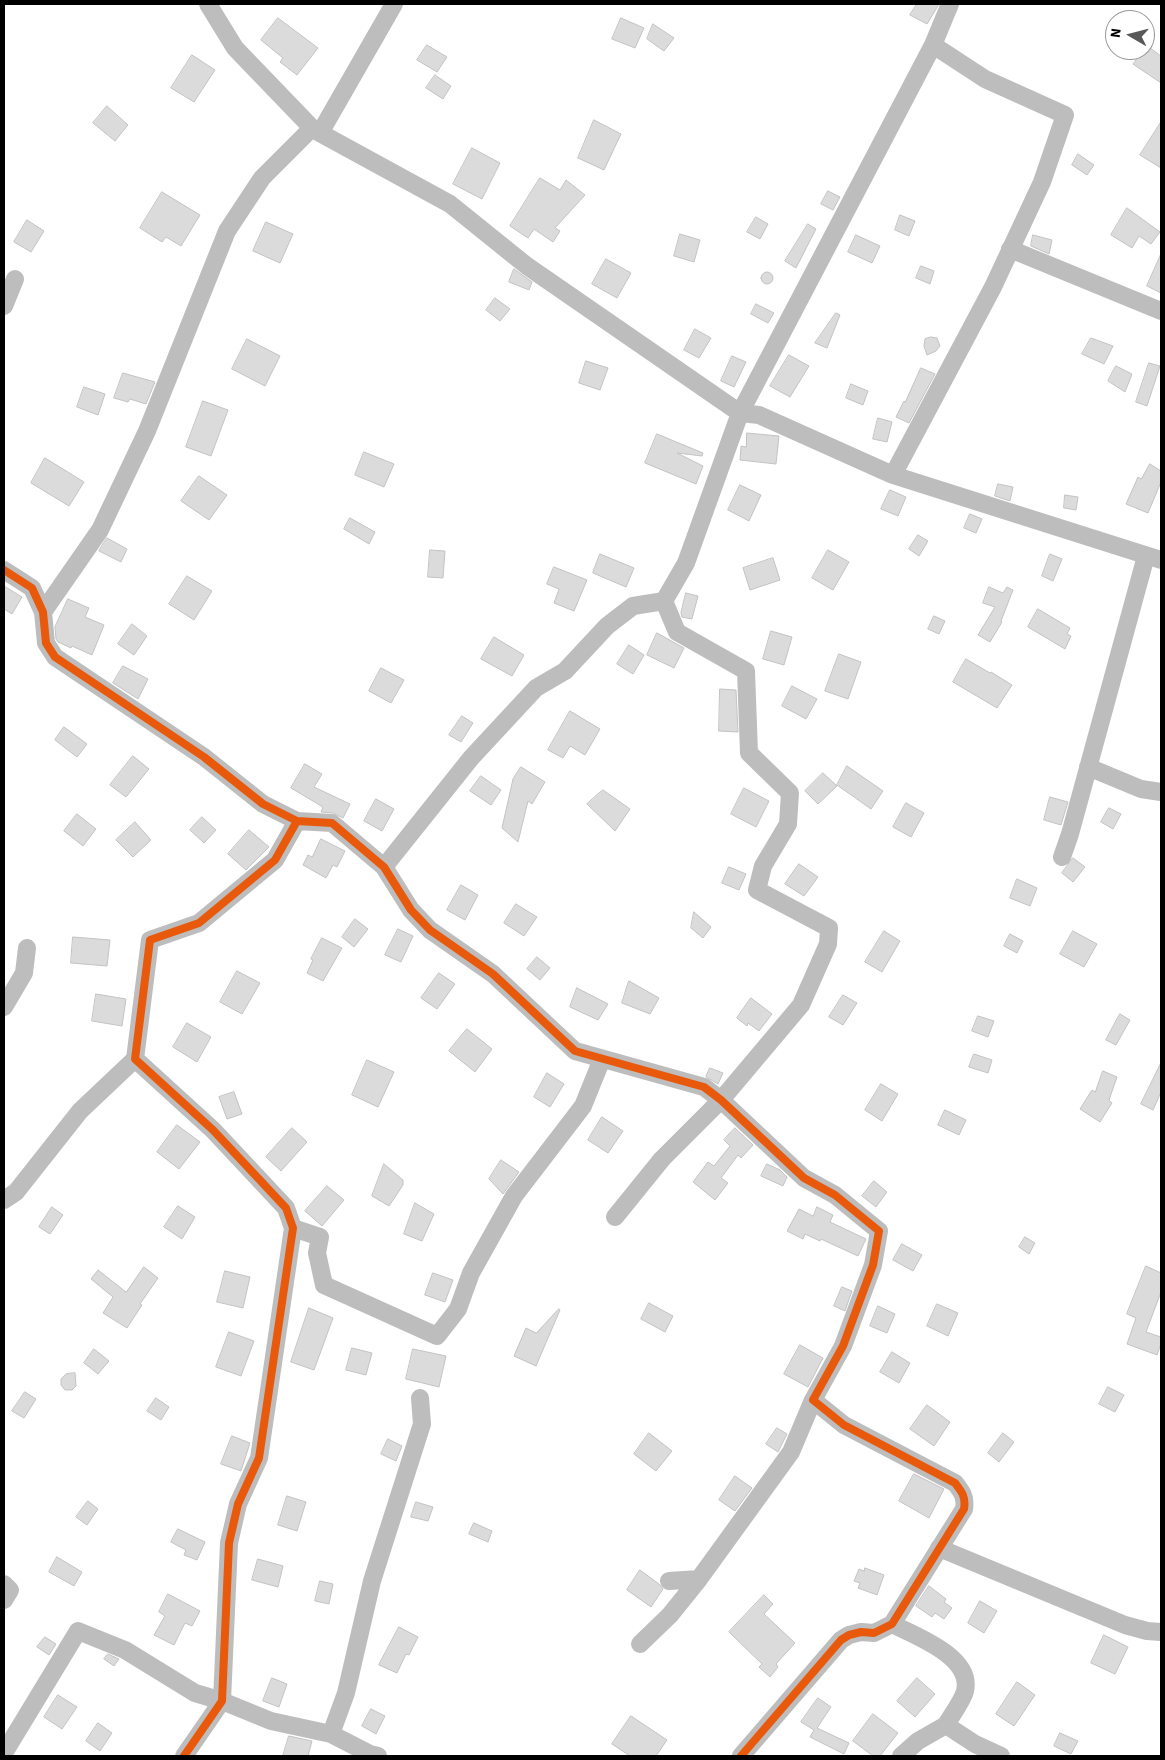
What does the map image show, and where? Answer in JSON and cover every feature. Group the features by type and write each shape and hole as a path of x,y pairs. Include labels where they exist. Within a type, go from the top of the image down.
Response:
{"street":[{"path":"208,4 235,48 316,130 450,204 527,266 740,413 759,415 893,475 1154,558 1088,767 1062,857"},
{"path":"43,612 104,522 147,431 227,231 262,178 316,130 394,4"},
{"path":"664,601 686,563 740,413 932,45 950,4"},
{"path":"893,475 993,287 1042,182 1065,115 985,79 932,45"},
{"path":"1010,249 1161,311"},
{"path":"4,306 14,279"},
{"path":"4,570 32,588 43,612 46,642 55,657 204,757 263,804 298,822 332,823 384,867 411,910 430,930 493,974 575,1051 704,1087 721,1100 804,1178 835,1195 878,1231 873,1265 843,1346 813,1400 791,1452 699,1579 670,1615 640,1644"},
{"path":"384,867 471,758 536,688 565,671 607,626 633,606 664,601"},
{"path":"615,1217 662,1159 721,1100 801,1006 828,944 829,928 757,890 763,866 788,824 790,793 749,753 746,671 677,632 664,601"},
{"path":"1088,767 1141,789 1161,792"},
{"path":"4,1200 16,1192 80,1111 135,1059 150,940 199,924 274,860 298,822"},
{"path":"4,1007 24,973 27,948"},
{"path":"293,1228 320,1237 318,1253 324,1285 437,1336 458,1309 471,1273 514,1196 583,1106 602,1058"},
{"path":"135,1059 213,1130 286,1208 293,1228 259,1458 238,1504 229,1543 222,1701 184,1756"},
{"path":"331,1734 346,1693 372,1582 422,1424 420,1398"},
{"path":"740,1756 841,1640 849,1635 861,1632 874,1633 892,1624 964,1509 964,1494 955,1483 844,1425 813,1400"},
{"path":"939,1548 1125,1625 1147,1631 1161,1632"},
{"path":"669,1581 699,1579"},
{"path":"4,1584 10,1590 4,1600"},
{"path":"892,1624 932,1644 954,1660 965,1675 965,1691 946,1725 918,1741 901,1756"},
{"path":"4,1753 78,1631 125,1650 194,1693 222,1701 271,1721 331,1734 372,1756"},
{"path":"946,1725 975,1744 1001,1756"}],"building":[{"path":"917,4 939,4 927,24 910,15"},
{"path":"278,18 318,48 297,75 280,62 283,58 261,40"},
{"path":"621,18 644,28 635,48 612,39"},
{"path":"653,24 674,38 664,51 647,39"},
{"path":"427,45 447,57 437,72 417,60"},
{"path":"1155,52 1161,56 1161,83 1133,64 1136,60 1155,60"},
{"path":"192,55 215,70 194,102 171,88"},
{"path":"435,75 451,86 443,99 426,88"},
{"path":"107,106 128,125 115,141 93,123"},
{"path":"594,120 621,134 604,170 578,158"},
{"path":"1161,122 1161,168 1140,155"},
{"path":"472,148 500,163 482,199 453,184"},
{"path":"1078,154 1094,165 1087,175 1072,165"},
{"path":"540,178 560,190 566,180 585,195 555,228 560,231 553,242 534,229 528,238 510,226"},
{"path":"828,191 840,197 833,210 821,204"},
{"path":"162,192 200,215 181,246 166,237 162,242 140,228"},
{"path":"1127,208 1160,232 1151,244 1139,236 1132,248 1111,235"},
{"path":"900,215 915,221 909,236 895,230"},
{"path":"756,217 768,224 760,239 747,232"},
{"path":"27,220 44,231 31,252 14,242"},
{"path":"266,222 293,234 280,263 253,251"},
{"path":"808,224 816,229 796,268 785,261"},
{"path":"680,234 700,240 694,262 674,256"},
{"path":"856,235 880,246 872,263 848,252"},
{"path":"1033,235 1052,240 1049,254 1031,246"},
{"path":"1161,254 1161,293 1147,286"},
{"path":"606,259 631,273 617,298 592,284"},
{"path":"921,266 934,271 930,284 916,278"},
{"path":"514,269 532,282 529,290 509,282"},
{"path":"765,272 769,272 773,278 769,284 765,284 761,280 761,276"},
{"path":"495,298 510,309 500,321 486,310"},
{"path":"756,304 774,313 768,323 751,314"},
{"path":"836,313 840,315 827,348 815,343"},
{"path":"695,329 711,338 699,358 684,350"},
{"path":"937,338 940,346 936,351 927,355 924,346 925,339"},
{"path":"1091,338 1113,346 1104,364 1082,354"},
{"path":"247,339 280,356 265,386 232,369"},
{"path":"789,355 809,366 790,397 770,386"},
{"path":"732,356 746,362 734,387 721,381"},
{"path":"586,361 608,368 600,390 579,383"},
{"path":"1149,363 1160,366 1147,406 1136,402"},
{"path":"1116,366 1132,374 1125,392 1108,381"},
{"path":"921,368 935,374 909,423 896,417"},
{"path":"123,373 155,382 146,404 130,399 128,402 114,398"},
{"path":"851,384 868,391 863,405 846,398"},
{"path":"84,387 105,394 98,415 77,407"},
{"path":"203,401 228,410 211,456 186,447"},
{"path":"878,418 892,422 887,442 873,439"},
{"path":"747,433 779,436 776,464 740,460 741,446 746,447"},
{"path":"657,434 703,453 702,456 677,453 703,466 696,484 645,463"},
{"path":"364,452 394,464 384,487 355,475"},
{"path":"45,458 84,482 69,506 31,483"},
{"path":"1150,464 1161,471 1161,482 1148,513 1126,504 1138,477 1141,479"},
{"path":"199,476 227,495 209,520 181,501"},
{"path":"998,484 1013,487 1010,501 995,496"},
{"path":"740,485 761,495 749,521 728,510"},
{"path":"890,490 906,497 898,516 881,509"},
{"path":"1065,495 1078,497 1076,510 1064,508"},
{"path":"970,514 982,519 976,533 964,528"},
{"path":"350,518 375,532 369,544 344,529"},
{"path":"918,535 928,541 919,556 909,549"},
{"path":"107,538 127,549 121,562 99,551"},
{"path":"430,550 445,551 443,578 428,577"},
{"path":"828,550 849,562 833,590 812,578"},
{"path":"600,554 634,568 626,587 593,573"},
{"path":"1050,554 1062,559 1053,581 1042,576"},
{"path":"773,558 780,580 750,590 743,568"},
{"path":"554,567 587,580 574,611 554,603 559,589 547,584"},
{"path":"187,576 212,591 194,620 169,604"},
{"path":"4,586 22,597 12,614 4,609"},
{"path":"989,587 1003,593 1007,587 1013,590 1002,622 990,642 978,635 995,607 983,603"},
{"path":"686,593 698,596 692,619 682,617 681,613"},
{"path":"68,599 89,608 85,617 104,625 92,655 72,646 71,648 58,642 56,639 55,627"},
{"path":"1038,609 1070,628 1067,634 1071,636 1065,649 1028,627"},
{"path":"934,616 945,621 939,634 928,629"},
{"path":"132,624 147,636 134,655 118,644"},
{"path":"771,631 792,637 784,665 763,659"},
{"path":"657,633 684,648 674,668 647,655"},
{"path":"494,637 524,655 512,676 481,659"},
{"path":"629,645 644,655 633,674 617,664"},
{"path":"839,654 861,662 848,699 825,691"},
{"path":"966,659 1012,685 997,708 953,682"},
{"path":"123,666 148,679 138,699 113,683"},
{"path":"381,668 404,680 391,703 369,691"},
{"path":"792,686 817,699 806,719 782,706"},
{"path":"720,689 736,690 738,732 719,731"},
{"path":"570,711 600,729 585,755 570,746 563,758 548,750"},
{"path":"462,716 473,723 461,742 449,735"},
{"path":"64,727 87,744 77,757 55,740"},
{"path":"133,756 149,769 126,797 110,785"},
{"path":"305,764 322,774 314,787 350,804 343,818 333,813 321,812 323,807 291,788"},
{"path":"847,766 883,791 871,809 837,785"},
{"path":"521,767 545,782 532,804 528,801 518,842 502,828 513,779"},
{"path":"823,773 837,786 818,804 805,791"},
{"path":"481,776 501,790 491,805 470,791"},
{"path":"744,788 769,801 756,827 731,814"},
{"path":"603,790 630,809 615,831 587,804"},
{"path":"1050,797 1068,802 1061,825 1044,820"},
{"path":"376,799 394,809 382,831 364,821"},
{"path":"906,803 924,813 911,837 893,827"},
{"path":"1109,808 1121,814 1113,829 1101,822"},
{"path":"77,814 96,829 83,846 64,831"},
{"path":"202,817 216,830 204,843 190,830"},
{"path":"135,822 151,840 133,857 116,840"},
{"path":"249,830 269,847 246,870 228,854"},
{"path":"321,839 345,851 337,867 333,865 326,878 303,865 308,855 312,857"},
{"path":"1073,858 1085,867 1073,882 1062,873"},
{"path":"799,864 818,877 804,896 785,884"},
{"path":"729,867 746,874 739,890 722,883"},
{"path":"1017,879 1037,888 1030,906 1010,898"},
{"path":"461,885 478,895 465,920 447,910"},
{"path":"516,904 537,917 524,936 504,923"},
{"path":"694,912 711,927 703,938 691,928"},
{"path":"355,919 368,929 354,947 342,937"},
{"path":"398,929 413,936 401,962 385,955"},
{"path":"884,931 900,941 882,972 865,962"},
{"path":"1073,931 1097,944 1084,967 1060,954"},
{"path":"1010,934 1023,941 1017,953 1004,946"},
{"path":"73,937 110,940 107,966 71,963"},
{"path":"322,938 342,948 323,981 307,973 313,960 311,959"},
{"path":"537,957 550,968 540,980 527,969"},
{"path":"237,971 260,983 242,1014 220,1002"},
{"path":"439,973 455,984 437,1009 421,998"},
{"path":"629,981 659,998 650,1014 622,1003"},
{"path":"577,988 608,1004 598,1020 570,1007"},
{"path":"96,994 126,999 122,1026 92,1021"},
{"path":"843,995 857,1003 843,1025 829,1017"},
{"path":"751,998 772,1014 759,1031 748,1023 747,1026 737,1018"},
{"path":"1120,1014 1130,1020 1116,1045 1106,1040"},
{"path":"978,1016 994,1021 988,1037 972,1031"},
{"path":"187,1023 211,1037 197,1062 173,1047"},
{"path":"467,1029 492,1049 475,1072 449,1051"},
{"path":"974,1054 992,1060 988,1073 969,1067"},
{"path":"367,1060 394,1072 378,1107 352,1095"},
{"path":"1161,1063 1161,1092 1153,1110 1141,1104"},
{"path":"710,1068 723,1073 718,1084 706,1077"},
{"path":"1103,1071 1117,1077 1109,1100 1112,1103 1100,1122 1080,1109 1092,1090 1095,1092"},
{"path":"547,1073 564,1084 550,1107 534,1097"},
{"path":"881,1084 898,1094 882,1121 865,1110"},
{"path":"234,1092 242,1114 227,1119 219,1097"},
{"path":"945,1110 966,1120 959,1135 938,1125"},
{"path":"602,1117 623,1131 608,1153 588,1140"},
{"path":"177,1125 200,1142 179,1169 157,1152"},
{"path":"292,1128 307,1142 281,1171 266,1157"},
{"path":"735,1128 753,1145 741,1158 738,1155 721,1178 728,1183 715,1200 693,1182 708,1162 714,1166 730,1146 724,1140"},
{"path":"501,1160 519,1172 503,1194 489,1179"},
{"path":"384,1164 403,1180 403,1185 389,1206 372,1196"},
{"path":"767,1164 780,1170 787,1177 783,1186 761,1176"},
{"path":"874,1181 887,1192 876,1207 862,1196"},
{"path":"327,1186 344,1200 322,1226 305,1211"},
{"path":"415,1203 434,1214 422,1241 404,1234"},
{"path":"178,1206 195,1217 182,1239 164,1227"},
{"path":"52,1207 63,1215 50,1234 39,1227"},
{"path":"817,1207 833,1215 830,1222 866,1239 858,1256 821,1239 820,1241 805,1234 803,1239 787,1231 799,1209 813,1216"},
{"path":"1025,1237 1035,1243 1029,1254 1019,1247"},
{"path":"902,1244 922,1255 913,1271 893,1260"},
{"path":"1146,1266 1161,1273 1161,1292 1146,1332 1161,1337 1161,1344 1157,1355 1127,1344 1136,1318 1127,1314"},
{"path":"144,1267 158,1278 140,1304 142,1305 127,1328 103,1313 113,1297 91,1279 98,1270 126,1292"},
{"path":"225,1271 250,1277 243,1308 217,1302"},
{"path":"433,1273 453,1280 445,1302 425,1295"},
{"path":"842,1287 852,1291 845,1311 834,1306"},
{"path":"649,1303 673,1316 665,1332 641,1319"},
{"path":"937,1304 958,1313 948,1336 927,1326"},
{"path":"878,1306 895,1314 887,1333 870,1326"},
{"path":"309,1308 333,1318 314,1370 291,1362"},
{"path":"559,1309 536,1366 514,1356 526,1328 536,1333"},
{"path":"229,1332 254,1341 241,1376 216,1367"},
{"path":"800,1345 823,1358 808,1387 784,1374"},
{"path":"352,1348 372,1353 366,1375 346,1370"},
{"path":"94,1349 109,1361 98,1374 84,1363"},
{"path":"413,1349 446,1356 439,1387 406,1379"},
{"path":"892,1352 910,1363 899,1383 880,1372"},
{"path":"75,1373 76,1386 72,1390 65,1390 61,1385 61,1379 66,1374"},
{"path":"1108,1387 1124,1395 1115,1412 1099,1404"},
{"path":"25,1392 36,1399 24,1418 12,1411"},
{"path":"156,1398 169,1407 161,1420 147,1411"},
{"path":"927,1405 950,1422 934,1446 910,1429"},
{"path":"777,1428 787,1434 778,1452 766,1444"},
{"path":"649,1433 672,1451 656,1471 634,1454"},
{"path":"1003,1433 1014,1442 999,1462 988,1453"},
{"path":"232,1436 250,1443 241,1471 221,1464"},
{"path":"388,1439 402,1446 396,1461 381,1454"},
{"path":"914,1474 944,1489 929,1518 899,1501"},
{"path":"735,1476 752,1488 735,1511 719,1500"},
{"path":"287,1496 306,1502 297,1531 278,1525"},
{"path":"88,1501 98,1509 87,1525 76,1517"},
{"path":"416,1502 433,1507 428,1521 411,1517"},
{"path":"474,1523 492,1531 488,1542 469,1534"},
{"path":"178,1529 205,1542 197,1560 184,1555 186,1550 171,1542"},
{"path":"57,1557 82,1572 74,1586 49,1572"},
{"path":"258,1559 283,1566 278,1587 252,1580"},
{"path":"865,1568 884,1575 877,1595 858,1588 860,1583 854,1581 859,1569 864,1571"},
{"path":"640,1570 663,1589 651,1607 627,1590"},
{"path":"320,1581 333,1584 329,1604 315,1601"},
{"path":"929,1586 946,1599 944,1602 952,1608 944,1619 935,1613 932,1617 916,1606"},
{"path":"168,1594 200,1611 192,1626 185,1623 174,1645 154,1635 165,1616 159,1612"},
{"path":"764,1595 773,1604 764,1614 795,1643 776,1664 778,1667 770,1677 759,1667 762,1664 729,1632"},
{"path":"980,1601 997,1611 984,1633 968,1623"},
{"path":"399,1627 418,1637 409,1655 406,1654 397,1673 379,1665"},
{"path":"1104,1635 1128,1647 1115,1674 1091,1663"},
{"path":"45,1637 56,1644 49,1655 37,1647"},
{"path":"108,1654 119,1659 114,1666 104,1659"},
{"path":"272,1678 287,1684 279,1707 263,1701"},
{"path":"917,1678 935,1694 915,1717 897,1701"},
{"path":"1017,1682 1035,1695 1014,1726 996,1714"},
{"path":"58,1695 77,1707 62,1729 44,1717"},
{"path":"818,1698 831,1707 817,1728 849,1743 844,1754 810,1737 814,1730 801,1722"},
{"path":"371,1709 385,1716 376,1734 362,1726"},
{"path":"873,1714 898,1733 880,1756 873,1756 853,1741"},
{"path":"631,1716 667,1740 656,1756 630,1756 612,1744"},
{"path":"98,1723 112,1733 100,1751 86,1741"},
{"path":"1060,1733 1078,1741 1071,1754 1054,1746"},
{"path":"289,1736 312,1741 308,1756 283,1756"}],"cycle path":[{"path":"4,570 32,588 43,612 46,643 55,657 204,757 263,804 297,821 332,823 384,867 411,910 430,930 493,974 575,1051 704,1087 721,1100 804,1178 835,1195 879,1231 873,1265 843,1346 813,1400 844,1425 955,1483 963,1495 964,1509 892,1624 874,1633 861,1632 849,1635 841,1640 741,1756"},
{"path":"184,1756 222,1701 229,1543 238,1504 259,1458 293,1228 286,1208 213,1130 135,1059 150,940 199,923 275,860 297,821"}]}
